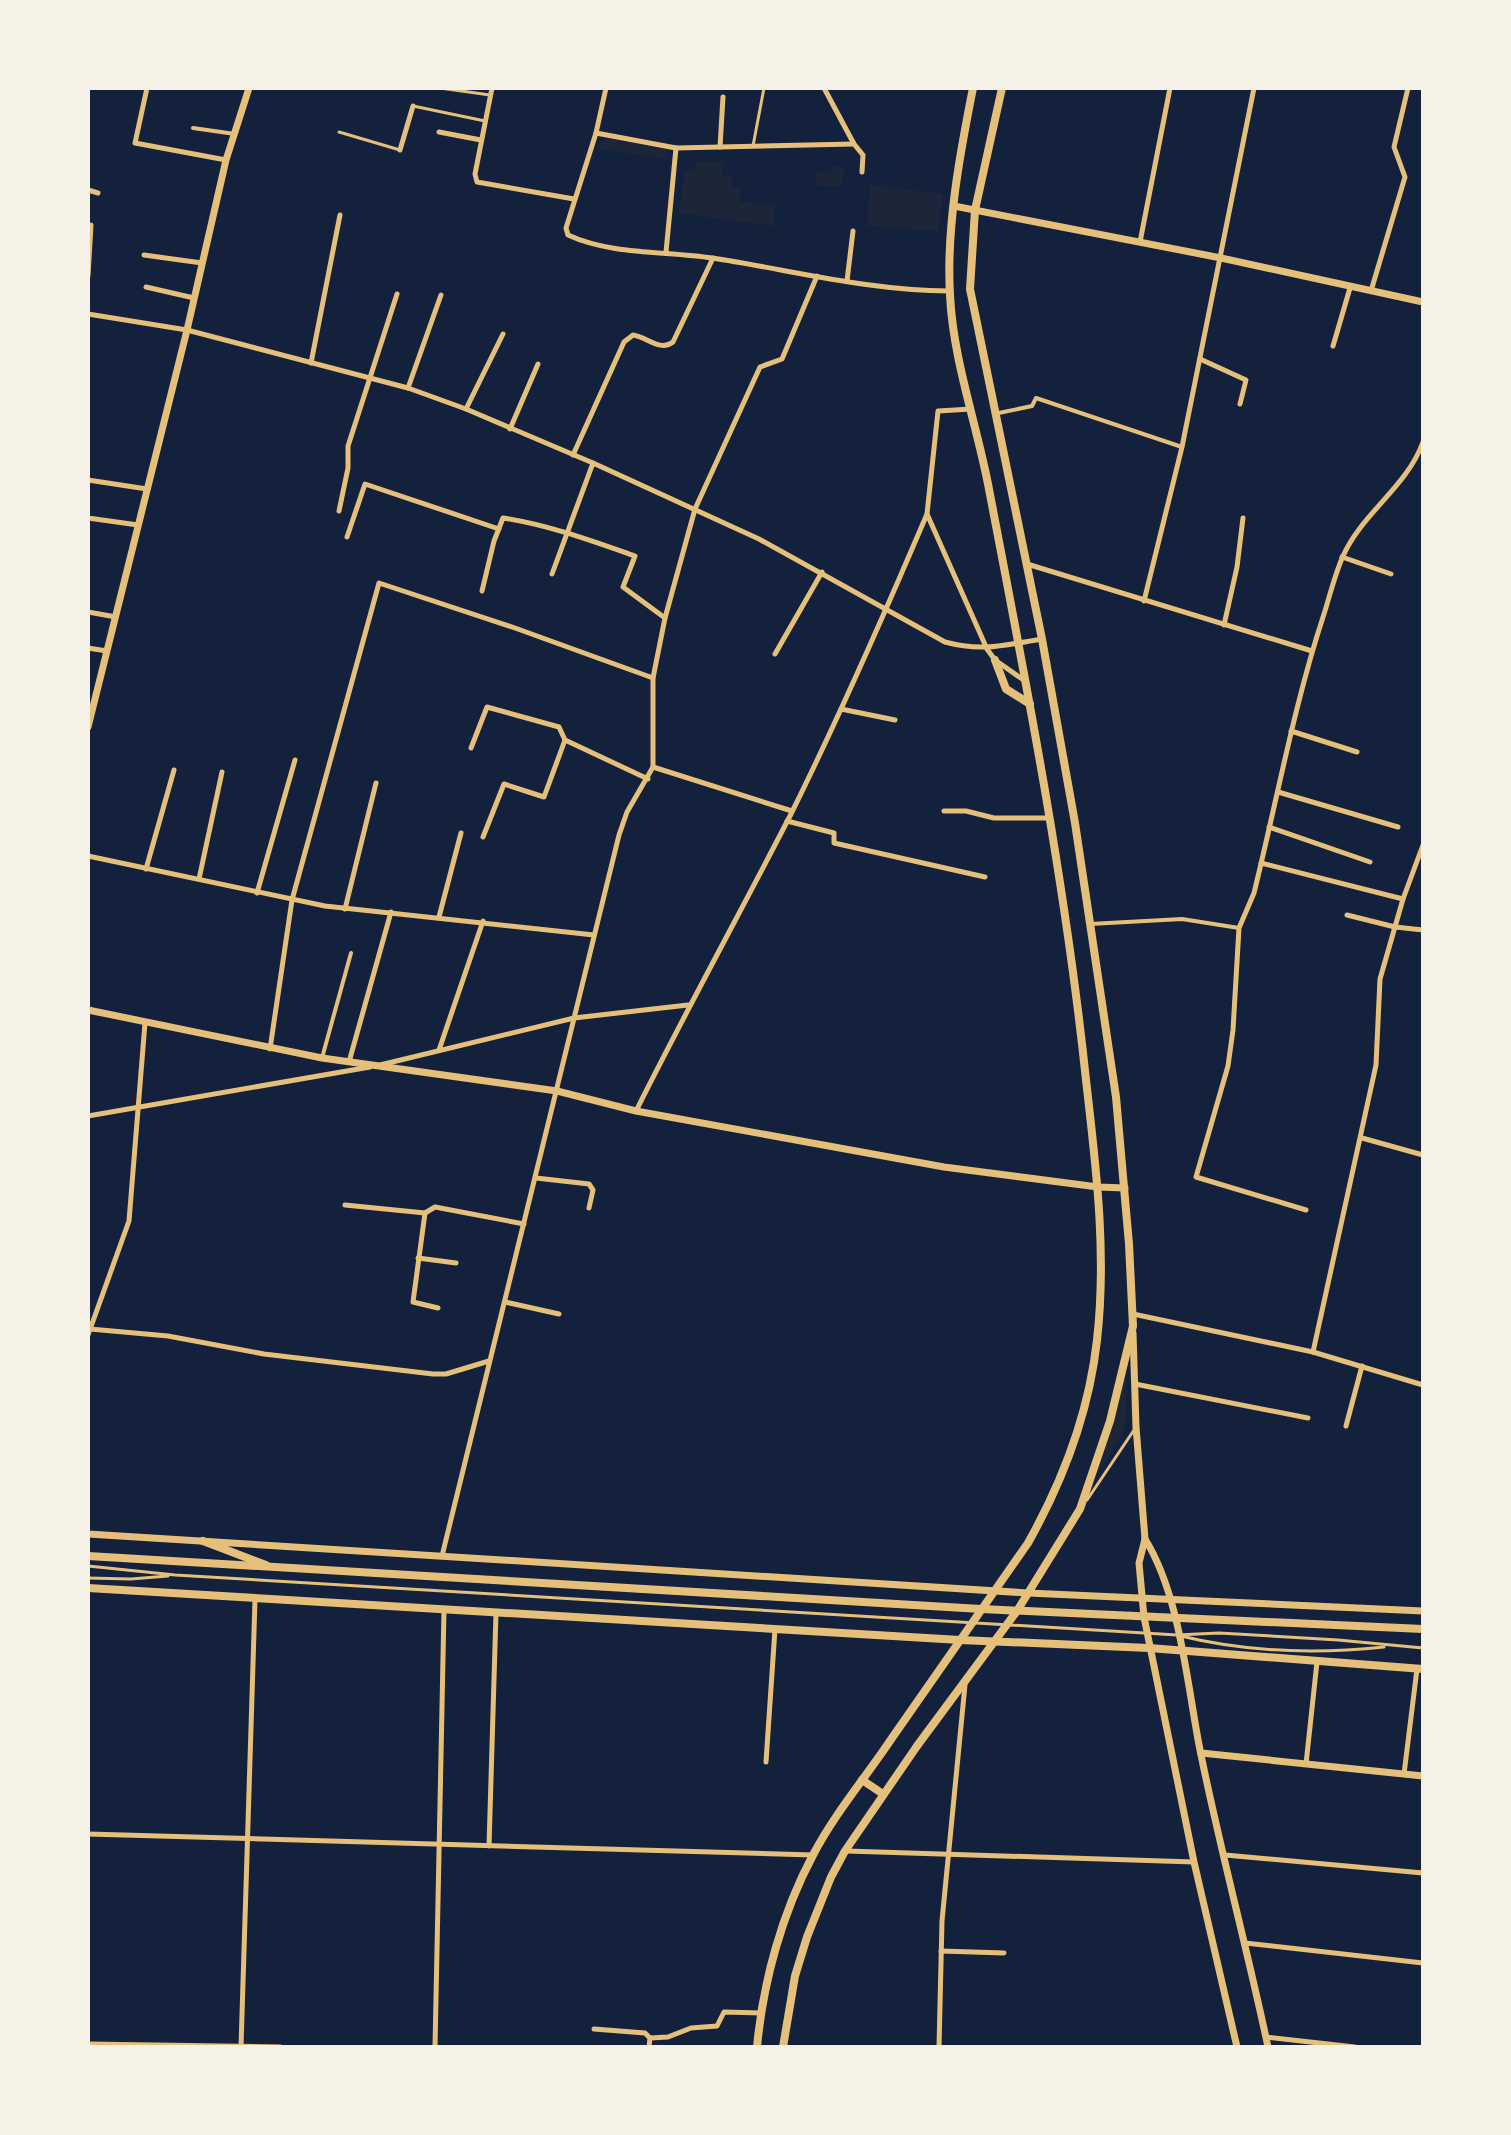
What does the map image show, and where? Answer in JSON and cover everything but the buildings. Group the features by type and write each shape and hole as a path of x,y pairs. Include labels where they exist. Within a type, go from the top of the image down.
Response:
{"main road":[{"path":"757,2047 761,2013 781,1934 813,1855 1028,1543 1050,1503 1076,1438 1088,1395 1100,1303 1102,1248 1098,1187 1080,1016 1050,818 980,442 953,333 949,291 954,206 973,88"},
{"path":"783,2047 795,1976 807,1937 845,1851 1017,1611 1080,1509 1110,1421 1133,1326 1116,1097 1090,924 1042,639 970,289 975,210 1002,88"},
{"path":"980,442 1000,439"},
{"path":"995,660 1006,689 1030,704"},
{"path":"203,1541 274,1568"},
{"path":"88,1556 1017,1611 1423,1629"},
{"path":"88,1588 960,1640 1149,1648 1420,1669"},
{"path":"862,1780 883,1794"}],"street":[{"path":"147,88 135,143 226,160"},
{"path":"88,727 226,160 249,88"},
{"path":"606,88 596,133 566,228 568,235 619,249 666,252 847,281 949,291"},
{"path":"824,88 863,155 862,172"},
{"path":"1140,242 1170,88"},
{"path":"1144,601 1182,447 1254,88"},
{"path":"1371,292 1405,177 1394,147 1408,88"},
{"path":"491,92 475,174 477,182 574,199"},
{"path":"720,147 723,97"},
{"path":"400,150 413,106"},
{"path":"193,128 235,134"},
{"path":"439,132 481,140"},
{"path":"596,133 676,148 854,144"},
{"path":"666,252 676,148"},
{"path":"88,190 98,193"},
{"path":"954,206 1221,258 1423,302"},
{"path":"311,363 340,215"},
{"path":"88,276 91,225"},
{"path":"847,281 853,231"},
{"path":"144,255 202,263"},
{"path":"573,455 624,342 633,335 662,346 673,342 713,258"},
{"path":"442,1556 619,835 627,812 653,767 653,678 665,618 695,509 760,367 782,359 817,276"},
{"path":"146,287 194,298"},
{"path":"1333,346 1350,288"},
{"path":"339,511 348,468 348,446 397,294"},
{"path":"408,388 441,295"},
{"path":"88,314 187,330 408,388 466,409 695,509 822,572 945,642 966,648 987,649 1042,639"},
{"path":"466,409 503,334"},
{"path":"1200,359 1246,380 1240,404"},
{"path":"510,429 538,364"},
{"path":"994,414 1032,406 1036,398 1182,447"},
{"path":"636,1111 792,811 841,709 927,514 938,411 972,409"},
{"path":"1306,1210 1196,1177 1228,1066 1239,928 1254,893 1312,651 1342,557 1356,530 1394,489 1418,455 1423,442"},
{"path":"552,574 593,463"},
{"path":"88,480 147,489"},
{"path":"347,537 365,484 499,529"},
{"path":"927,514 987,649 995,660 1026,681"},
{"path":"88,518 138,525"},
{"path":"482,591 503,518 565,532 635,556 623,587 665,618"},
{"path":"1224,625 1237,567 1243,518"},
{"path":"1342,557 1391,574"},
{"path":"1027,564 1312,651"},
{"path":"775,654 822,572"},
{"path":"270,1049 292,900 379,583 653,678"},
{"path":"88,612 116,617"},
{"path":"88,648 108,651"},
{"path":"471,748 487,707 559,727 565,740 648,779"},
{"path":"841,709 895,720"},
{"path":"1291,731 1357,752"},
{"path":"483,837 504,784 544,797 565,740"},
{"path":"257,893 295,760"},
{"path":"653,767 792,811"},
{"path":"146,869 174,770"},
{"path":"199,879 222,772"},
{"path":"345,909 376,783"},
{"path":"1278,792 1398,827"},
{"path":"944,811 966,811 994,818 1050,818"},
{"path":"787,821 834,833 834,843 985,877"},
{"path":"1269,827 1370,862"},
{"path":"439,917 461,833"},
{"path":"1313,1352 1376,1065 1380,979 1403,899 1423,845"},
{"path":"88,856 345,909 594,935"},
{"path":"1261,863 1403,899"},
{"path":"349,1063 391,912"},
{"path":"1347,915 1395,927 1423,930"},
{"path":"1090,924 1182,919 1239,928"},
{"path":"438,1051 483,921"},
{"path":"322,1058 351,953"},
{"path":"88,1116 373,1066 574,1018 689,1005"},
{"path":"88,1010 270,1049 349,1063 557,1091 636,1111 933,1165 1125,1188"},
{"path":"145,1023 129,1221 89,1332 168,1336 264,1354 433,1374 446,1374 490,1361"},
{"path":"1362,1138 1423,1155"},
{"path":"536,1178 589,1184 593,1190 589,1208"},
{"path":"345,1205 425,1213 435,1207 524,1224"},
{"path":"425,1213 413,1302 438,1308"},
{"path":"418,1258 456,1263"},
{"path":"505,1302 559,1314"},
{"path":"1133,1314 1313,1352 1423,1385"},
{"path":"1133,1326 1136,1427 1145,1539 1139,1563 1146,1632 1237,2047"},
{"path":"1346,1426 1362,1366"},
{"path":"1135,1384 1308,1418"},
{"path":"88,1534 1028,1593 1423,1611"},
{"path":"1145,1539 1158,1560 1169,1598 1268,2047"},
{"path":"241,2046 245,1839 255,1600"},
{"path":"435,2047 444,1610"},
{"path":"489,1846 496,1613"},
{"path":"766,1762 775,1629"},
{"path":"1306,1764 1317,1662"},
{"path":"1404,1774 1420,1669"},
{"path":"939,2047 941,1951 965,1682"},
{"path":"1201,1753 1423,1776"},
{"path":"88,1834 813,1855"},
{"path":"845,1851 1194,1862"},
{"path":"1225,1855 1423,1873"},
{"path":"1245,1943 1423,1963"},
{"path":"941,1951 1004,1953"},
{"path":"594,2029 645,2033 650,2038 668,2037 691,2028 717,2026 724,2012 761,2013"},
{"path":"1266,2037 1355,2047"},
{"path":"649,2047 650,2038"},
{"path":"88,2044 281,2047"}],"lane":[{"path":"440,88 491,92"},
{"path":"753,146 764,88"},
{"path":"413,106 485,121"},
{"path":"339,132 400,150"},
{"path":"1080,1509 1136,1427"},
{"path":"88,1566 175,1575 1177,1635 1234,1634 1338,1640 1423,1648"},
{"path":"88,1578 131,1579 175,1575"},
{"path":"1177,1635 1218,1645 1338,1652 1390,1647"}],"shaded area":[{"path":"606,139 663,148 668,159 597,149 599,143"},
{"path":"696,161 724,162 722,175 732,176 731,186 740,188 740,202 775,205 774,226 678,213 685,172 694,171"},
{"path":"833,166 844,167 842,187 815,185 816,172 831,171"},
{"path":"870,185 943,194 938,231 867,226"},
{"path":"1126,1366 1125,1428 1098,1474"}]}
